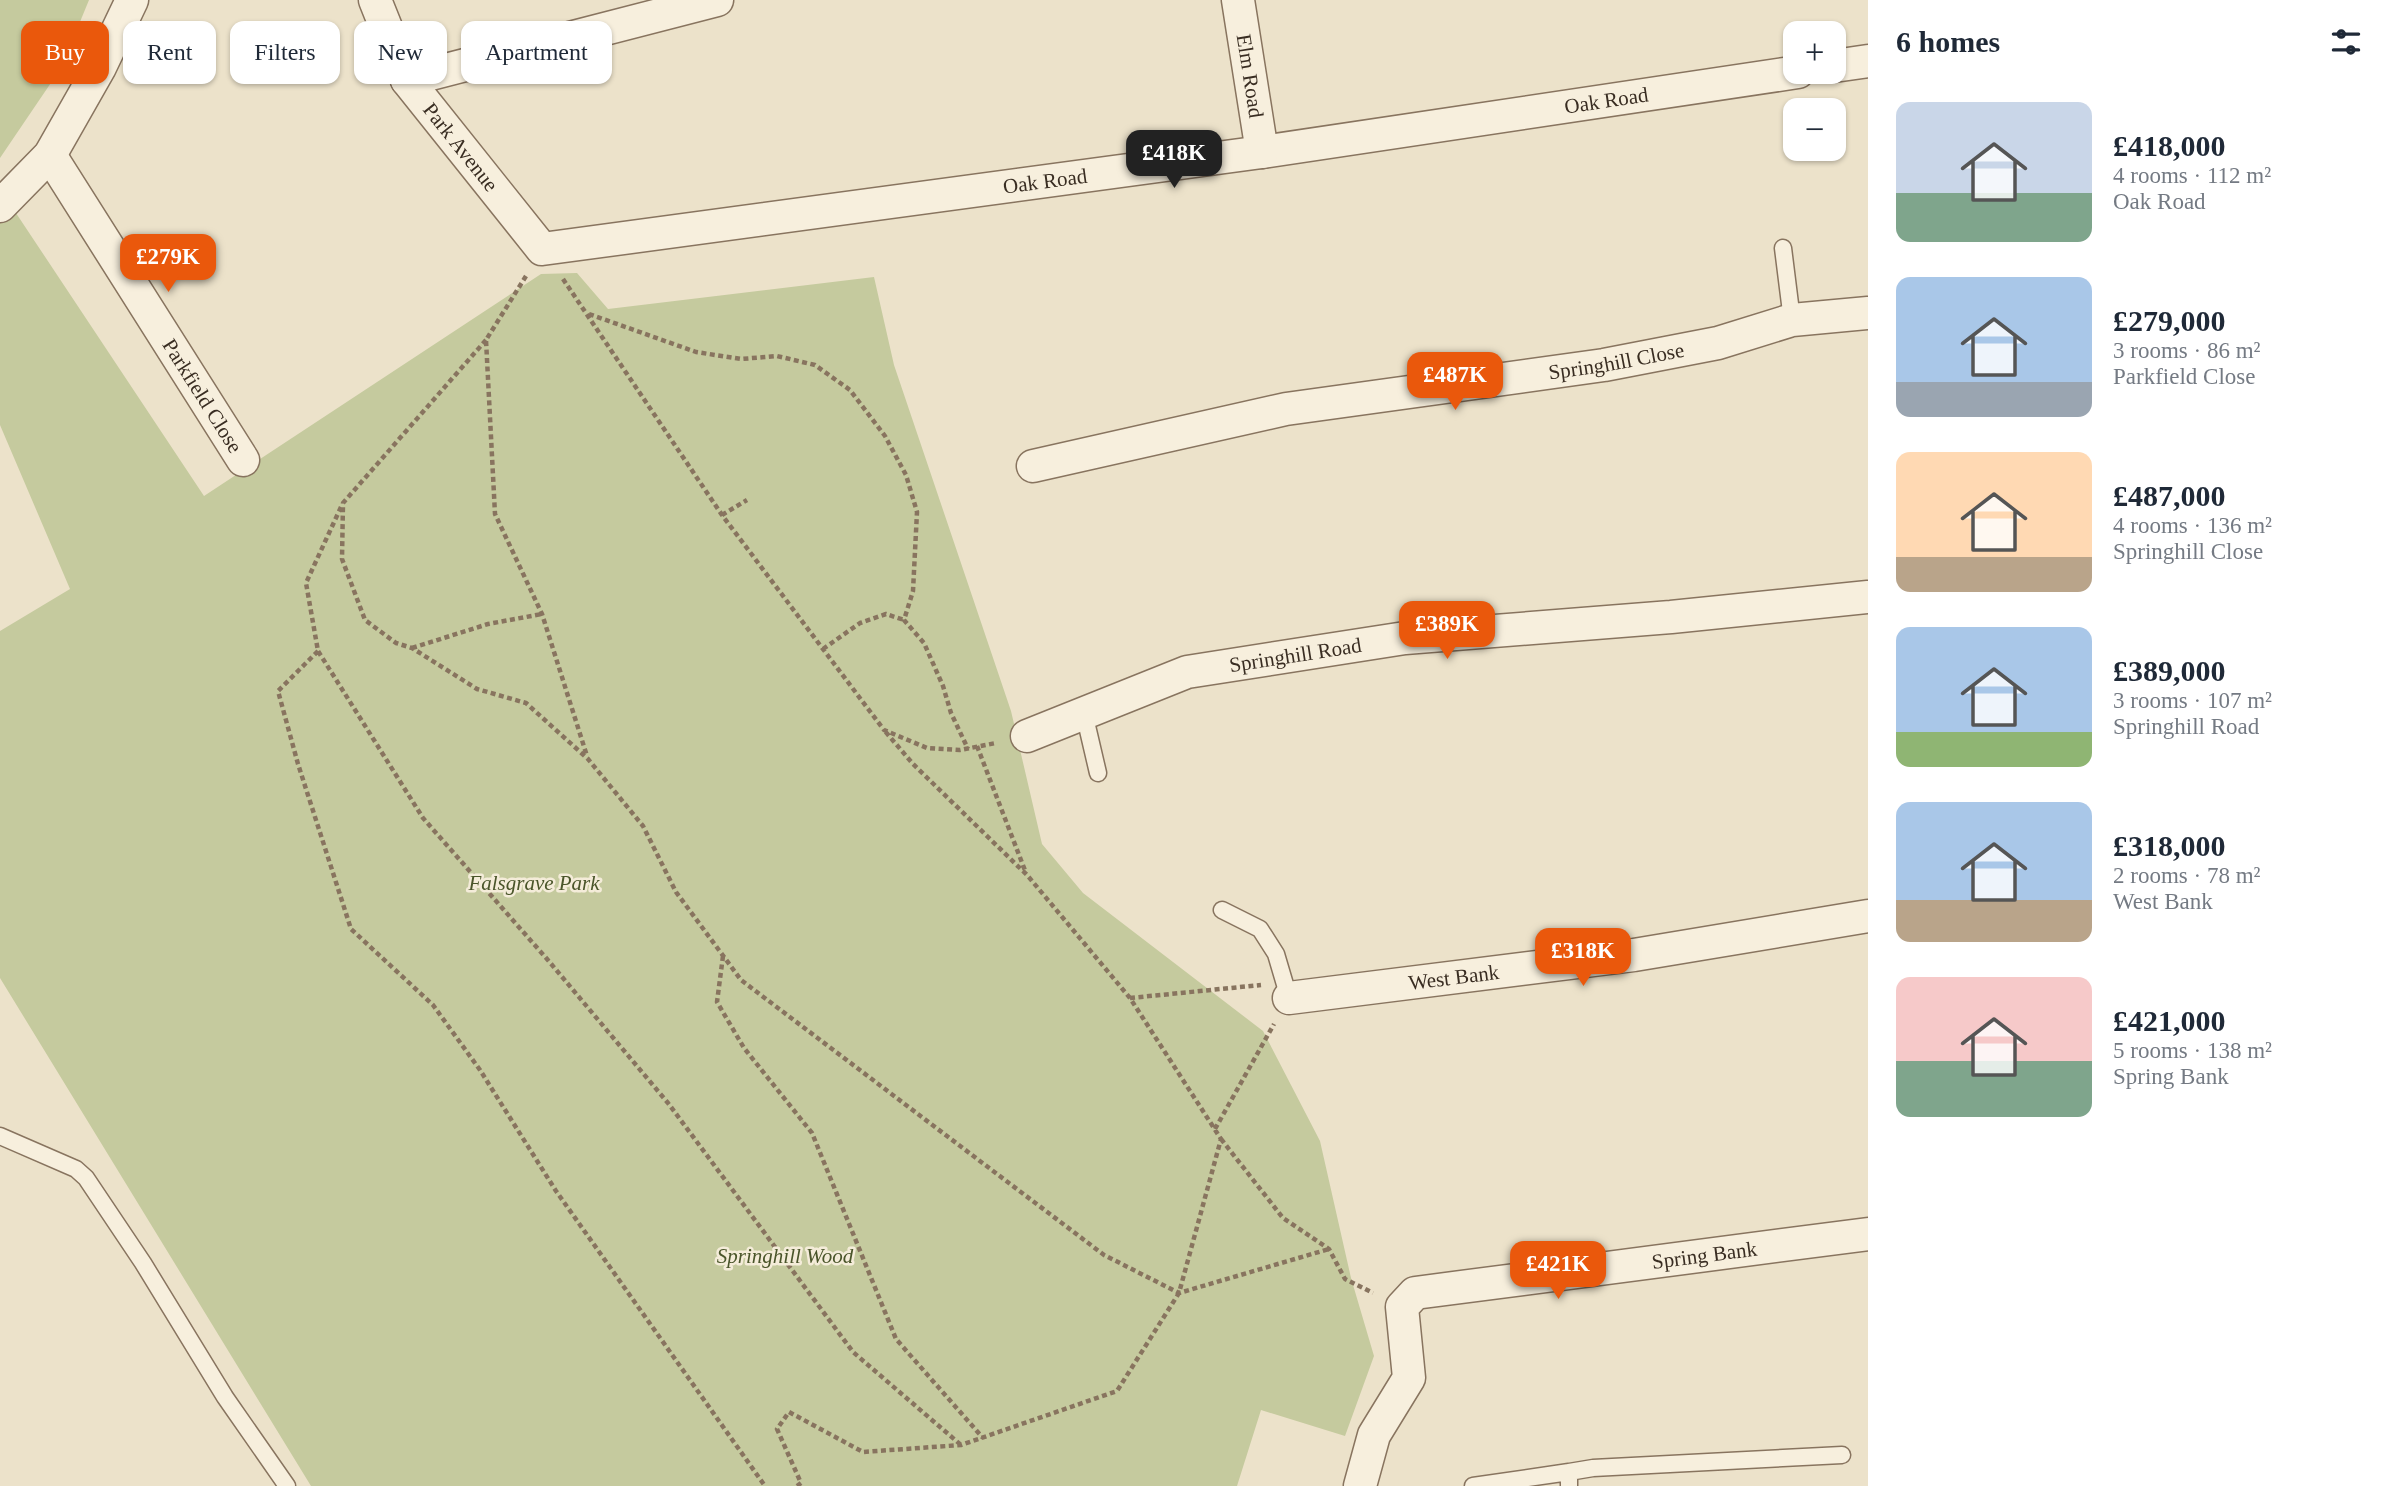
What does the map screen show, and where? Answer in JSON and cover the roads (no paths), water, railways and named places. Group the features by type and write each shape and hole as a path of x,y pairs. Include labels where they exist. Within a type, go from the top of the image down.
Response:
{"street":[{"path":"0,206 50,155 100,67 132,0"},
{"name":"Park Avenue","path":"375,0 383,21"},
{"path":"447,70 717,0"},
{"name":"Elm Road","path":"1238,0 1262,152"},
{"path":"1846,64 1868,61"},
{"name":"Oak Road","path":"542,249 1262,152 1783,74"},
{"name":"Park Avenue","path":"410,84 542,249"},
{"name":"Parkfield Close","path":"50,155 243,460"},
{"name":"Springhill Close","path":"1033,466 1286,409 1604,365 1718,343 1791,320 1868,313"},
{"name":"Springhill Road","path":"1027,736 1187,672 1405,638 1671,617 1868,597"},
{"name":"West Bank","path":"1289,998 1634,955 1868,916"},
{"name":"Spring Bank","path":"1360,1486 1374,1435 1409,1378 1402,1307 1415,1293 1868,1234"}],"lane":[{"path":"1783,248 1791,320"},
{"path":"1084,713 1098,773"},
{"path":"1222,910 1260,929 1276,954 1289,998"},
{"path":"0,1136 76,1169 86,1178 143,1263 225,1397 287,1486"},
{"path":"1473,1486 1569,1479 1592,1468 1842,1455"}],"park label":[{"name":"Falsgrave Park","path":"534,883"},
{"name":"Springhill Wood","path":"785,1256"}]}
